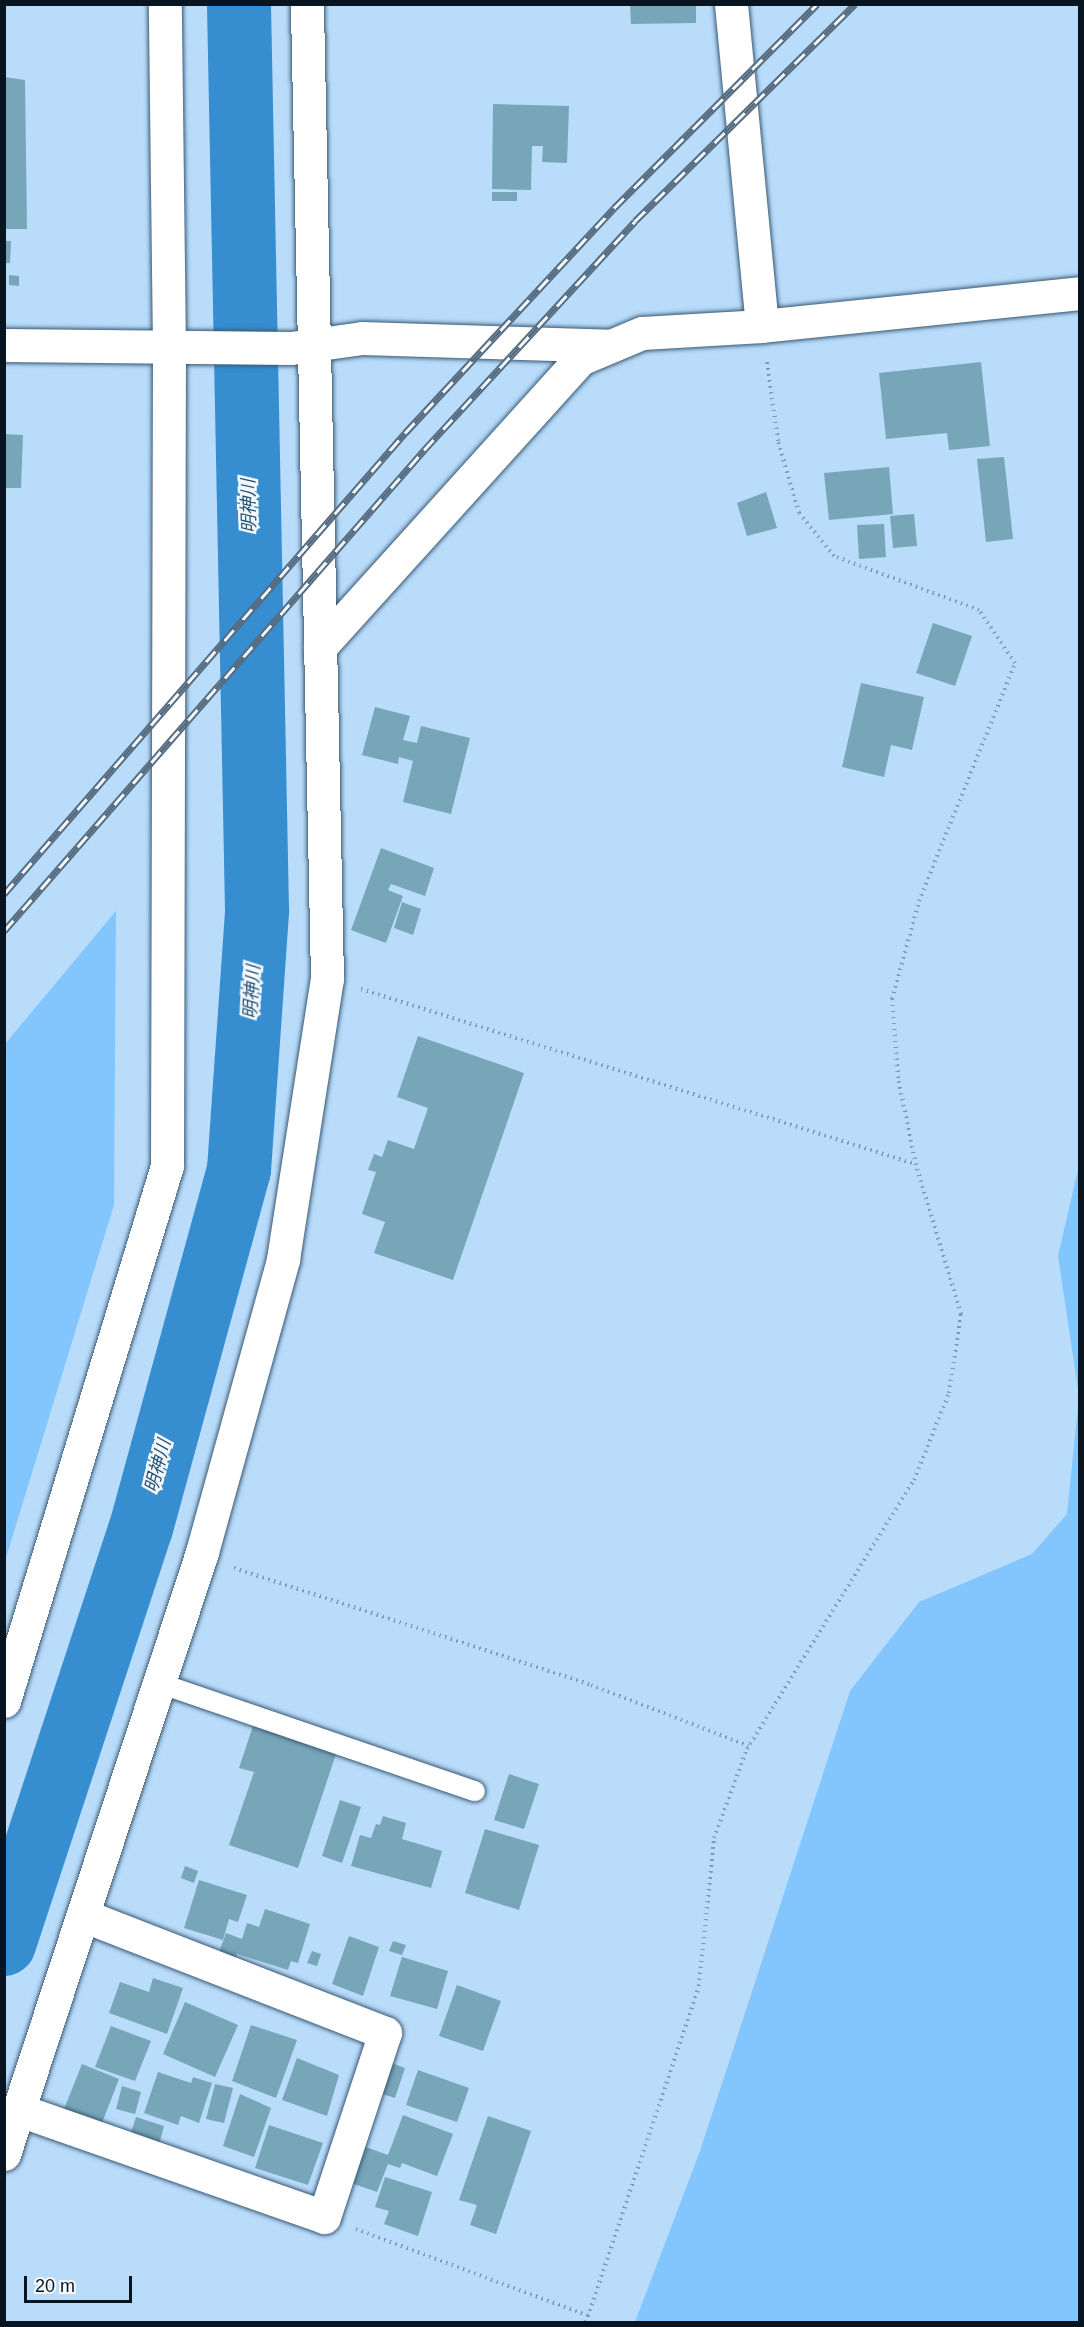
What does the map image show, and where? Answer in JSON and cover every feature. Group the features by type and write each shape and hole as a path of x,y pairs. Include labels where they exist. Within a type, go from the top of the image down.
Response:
{"street":[{"path":"4,1701 167,1166 169,349 165,4"},
{"path":"4,2154 200,1557 283,1259 327,979 320,647 302,347 307,4"},
{"path":"731,4 762,326"},
{"path":"320,647 580,359 642,333 762,326 1080,293"},
{"path":"4,345 203,349 302,347 362,338 611,346"},
{"path":"19,2110 324,2217 385,2033 83,1916"}],"lane":[{"path":"159,1683 475,1791"}],"path":[{"path":"586,2322 699,1986 714,1838 749,1746 914,1480 949,1393 961,1314 916,1165 898,1078 892,999 919,901 1015,663 979,610 834,556 799,513 778,441 762,326"},
{"path":"327,979 916,1165"},
{"path":"200,1557 591,1685 749,1746"},
{"path":"324,2217 589,2316"}],"shaded area":[{"path":"116,911 114,1205 5,1561 5,1044"},
{"path":"1079,1165 1079,1396 1058,1256"},
{"path":"1079,1396 1079,2322 635,2322 699,2154 850,1691 919,1602 1032,1554 1067,1514"}],"building":[{"path":"630,4 696,4 696,23 631,24"},
{"path":"4,77 25,80 27,229 4,229"},
{"path":"493,104 569,106 567,163 542,162 543,146 532,146 531,190 492,189"},
{"path":"492,192 517,192 517,201 492,201"},
{"path":"5,241 11,241 10,263 5,263"},
{"path":"9,275 19,276 19,286 9,285"},
{"path":"981,362 990,446 949,450 947,433 886,439 879,373"},
{"path":"4,434 23,435 21,488 4,488"},
{"path":"1004,457 1013,539 986,542 977,459"},
{"path":"889,467 893,514 829,520 824,473"},
{"path":"766,492 777,528 747,536 737,503"},
{"path":"914,514 917,546 893,548 890,516"},
{"path":"884,524 886,557 859,559 857,525"},
{"path":"933,623 972,636 955,686 916,673"},
{"path":"861,683 924,697 912,750 891,745 884,777 842,767"},
{"path":"375,707 410,716 403,740 417,743 421,726 470,738 451,814 403,802 413,761 399,757 398,764 362,755"},
{"path":"381,848 434,868 425,896 391,884 388,890 403,896 386,943 351,930"},
{"path":"402,902 421,909 413,935 394,928"},
{"path":"418,1036 524,1073 453,1280 374,1253 385,1222 362,1214 376,1172 368,1170 374,1154 382,1157 388,1140 414,1149 428,1108 397,1097"},
{"path":"253,1726 336,1754 298,1868 229,1845 254,1772 239,1768"},
{"path":"509,1774 539,1784 524,1829 494,1820"},
{"path":"340,1800 361,1807 342,1863 322,1856"},
{"path":"383,1816 406,1823 402,1839 442,1851 431,1888 351,1866 360,1835 371,1838 376,1824 380,1825"},
{"path":"485,1829 539,1845 519,1910 465,1893"},
{"path":"185,1866 198,1871 194,1883 181,1878"},
{"path":"199,1880 247,1895 238,1922 229,1919 223,1940 184,1928"},
{"path":"265,1909 310,1924 298,1963 291,1961 288,1970 237,1954 233,1965 216,1960 226,1933 242,1939 247,1923 259,1927"},
{"path":"349,1936 379,1947 363,1996 332,1984"},
{"path":"393,1941 406,1945 402,1955 389,1951"},
{"path":"312,1951 321,1954 317,1966 307,1963"},
{"path":"402,1957 448,1971 437,2009 390,1996"},
{"path":"153,1978 183,1988 167,2034 109,2013 120,1982 149,1992"},
{"path":"457,1985 501,2001 483,2051 439,2036"},
{"path":"185,2002 238,2025 215,2077 163,2054"},
{"path":"251,2025 297,2040 276,2098 232,2081"},
{"path":"111,2026 151,2041 135,2081 95,2067"},
{"path":"297,2058 339,2075 327,2116 282,2100"},
{"path":"383,2060 405,2068 395,2098 373,2091"},
{"path":"82,2064 119,2079 102,2123 64,2109"},
{"path":"418,2070 469,2088 457,2122 406,2105"},
{"path":"158,2072 191,2083 193,2077 212,2083 199,2123 181,2116 178,2125 144,2113"},
{"path":"215,2084 233,2088 224,2123 206,2119"},
{"path":"122,2086 141,2092 135,2114 116,2109"},
{"path":"240,2094 271,2108 254,2157 223,2146"},
{"path":"403,2115 453,2134 437,2176 402,2163 400,2168 388,2164 377,2192 351,2183 363,2146 388,2155"},
{"path":"488,2116 531,2131 496,2234 470,2225 477,2205 459,2200"},
{"path":"136,2117 164,2126 159,2145 130,2136"},
{"path":"269,2125 323,2143 308,2185 255,2168"},
{"path":"385,2177 432,2192 418,2236 384,2224 389,2211 375,2207"}],"waterway":[{"name":"明神川","path":"4,1944 141,1528 239,1170 257,910 239,4"}],"railway":[{"path":"4,894 405,433 614,208 817,4"},
{"path":"4,931 424,450 635,221 855,4"}]}
